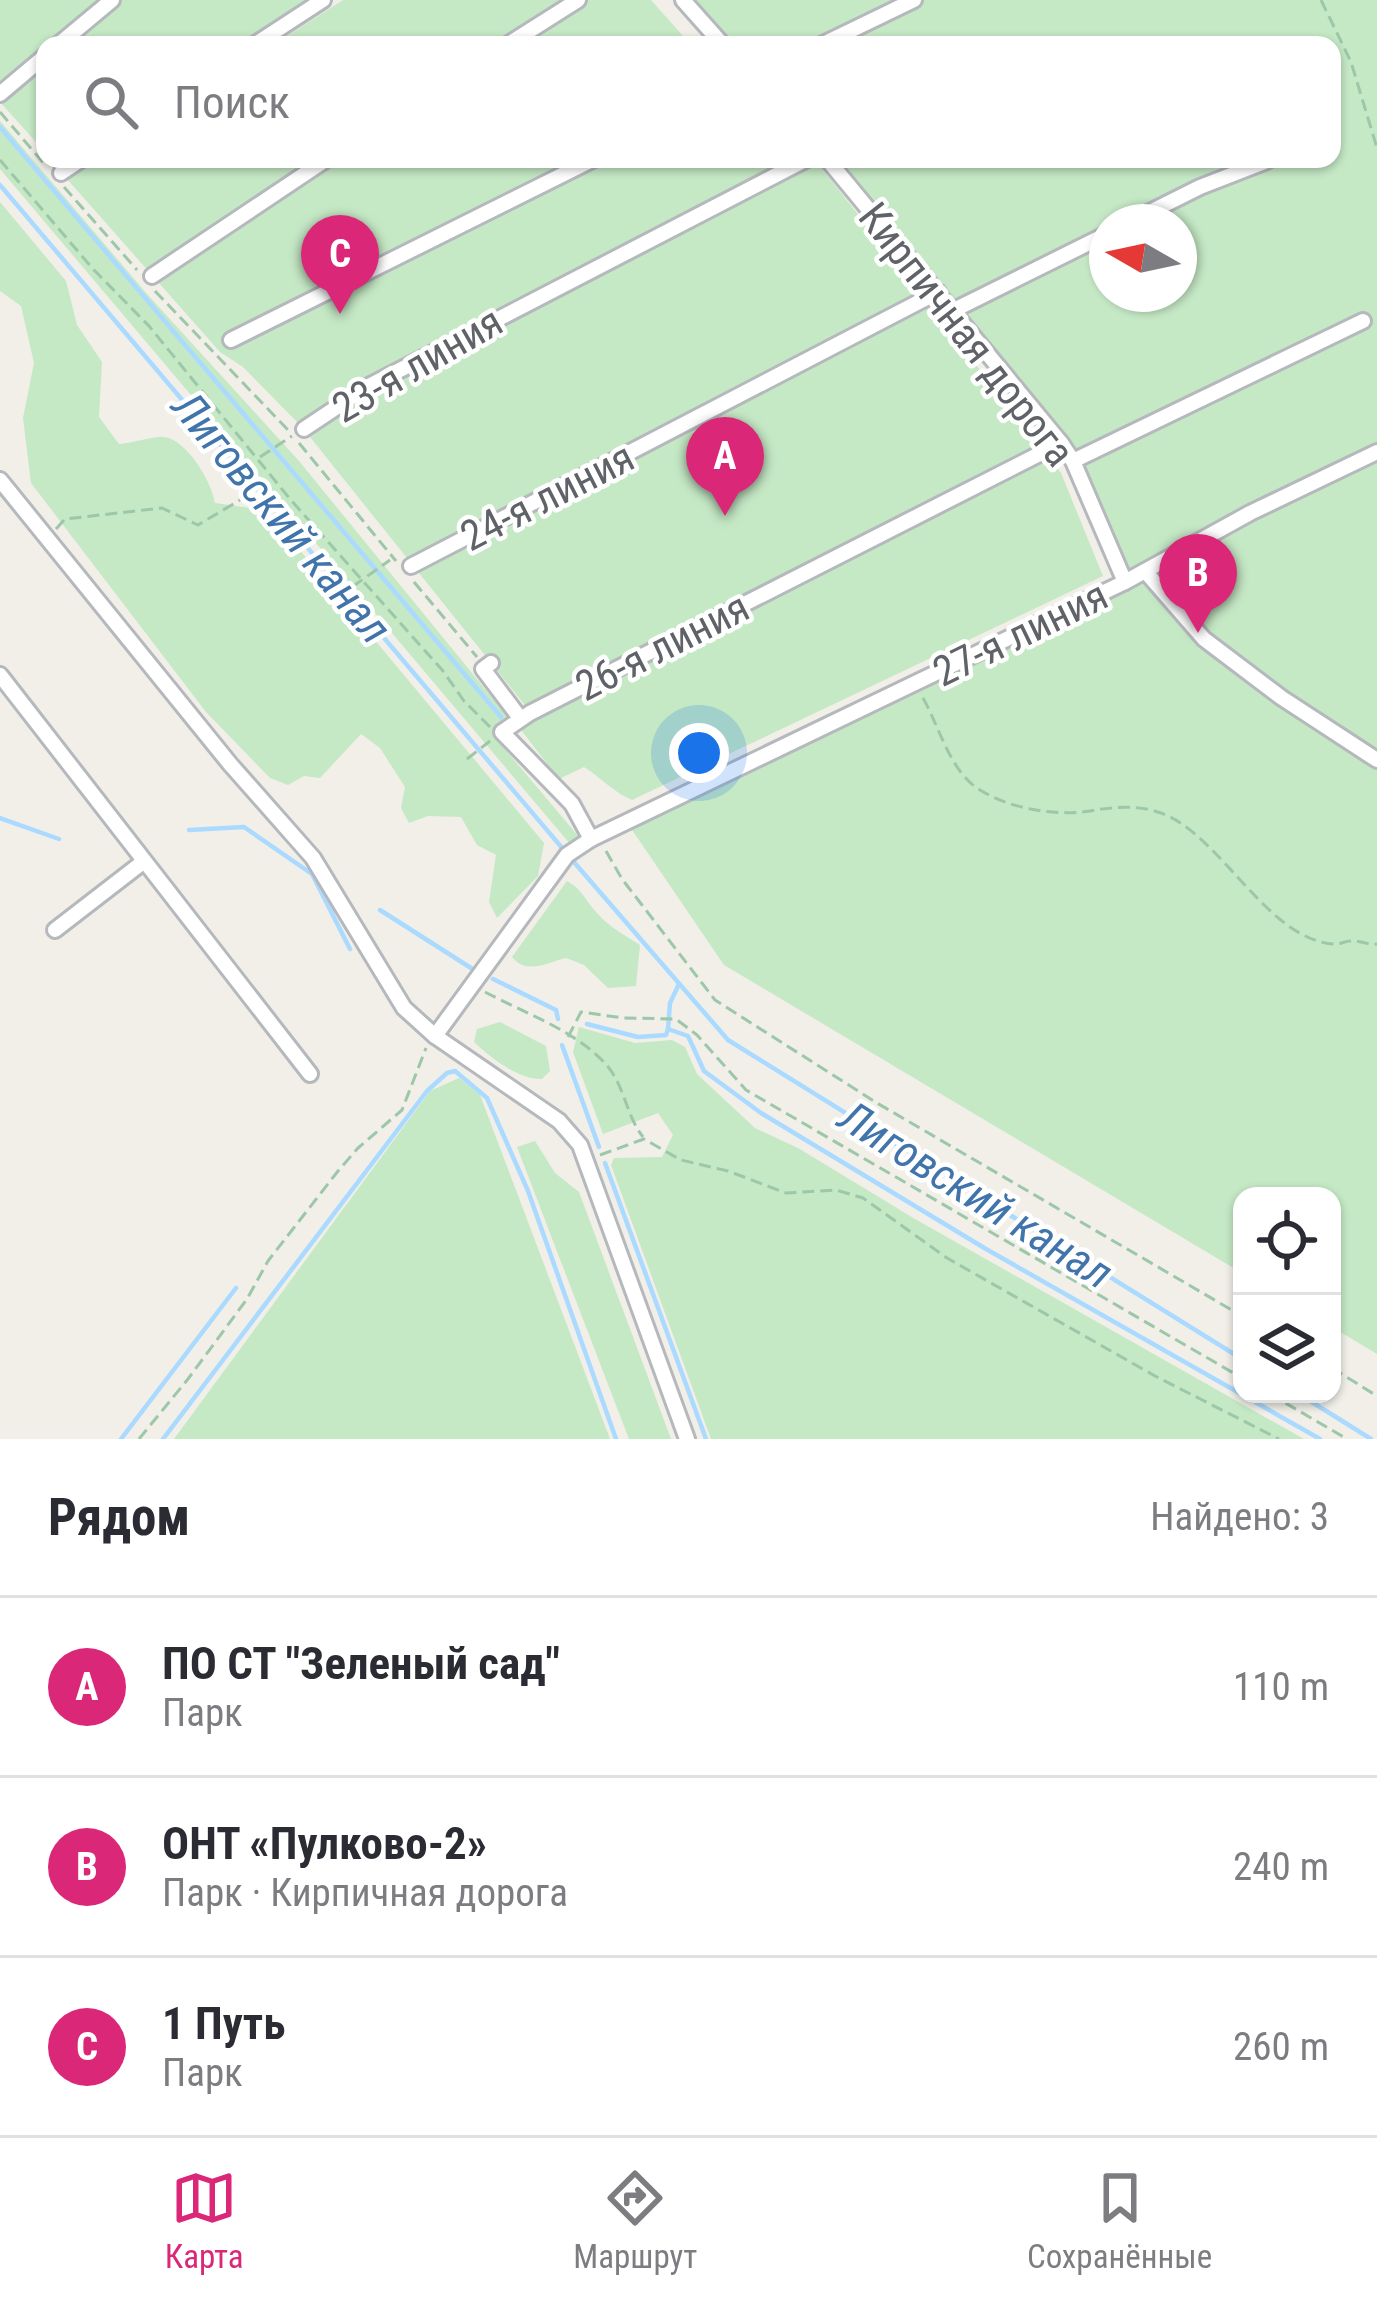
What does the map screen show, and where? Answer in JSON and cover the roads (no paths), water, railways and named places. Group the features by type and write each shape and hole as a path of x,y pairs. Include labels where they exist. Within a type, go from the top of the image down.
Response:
{"street":[{"path":"69,36 112,0"},
{"path":"268,36 323,0"},
{"path":"521,36 578,0"},
{"path":"683,0 715,36"},
{"path":"840,36 914,0"},
{"path":"0,94 36,64"},
{"path":"61,173 68,168"},
{"path":"152,276 314,168"},
{"path":"231,340 576,168"},
{"name":"23-я линия","path":"304,429 367,387 791,168"},
{"name":"Кирпичная дорога","path":"835,168 1073,461 1125,582"},
{"path":"1166,204 1249,168"},
{"path":"952,311 1089,243"},
{"name":"24-я линия","path":"411,566 938,292"},
{"path":"1073,461 1363,321"},
{"name":"26-я линия","path":"591,839 572,804 496,737 525,715 1060,443"},
{"name":"27-я линия","path":"435,1036 567,855 591,839 1125,582 1250,513 1377,452"},
{"path":"0,480 230,764 314,858 404,1008 435,1036 560,1121 580,1145 688,1439"},
{"path":"1145,571 1204,639 1282,698 1377,760"},
{"path":"487,666 525,715"},
{"path":"0,675 310,1074"},
{"path":"55,930 143,862"}],"waterway":[{"path":"0,127 501,717"},
{"name":"Лиговский канал","path":"0,185 563,849"},
{"path":"0,818 59,839"},
{"path":"189,830 244,827 312,874 350,949"},
{"name":"Лиговский канал","path":"573,861 728,1040 1233,1353"},
{"path":"380,910 471,968"},
{"path":"493,979 556,1010 558,1019"},
{"path":"668,1029 670,1003 679,984"},
{"path":"587,1024 638,1037 666,1035 668,1029 688,1036 704,1071 761,1113 986,1249 1320,1439"},
{"path":"562,1045 599,1147"},
{"path":"163,1439 427,1091 455,1071 487,1098 528,1191 616,1439"},
{"path":"605,1163 706,1439"},
{"path":"121,1439 236,1288"},
{"name":"Лиговский канал","path":"1313,1403 1371,1439"}],"place":[{"name":"1 Путь","path":"340,314"},
{"name":"ПО СТ \"Зеленый сад\"","path":"725,516"},
{"name":"ОНТ «Пулково-2»","path":"1198,633"}]}
